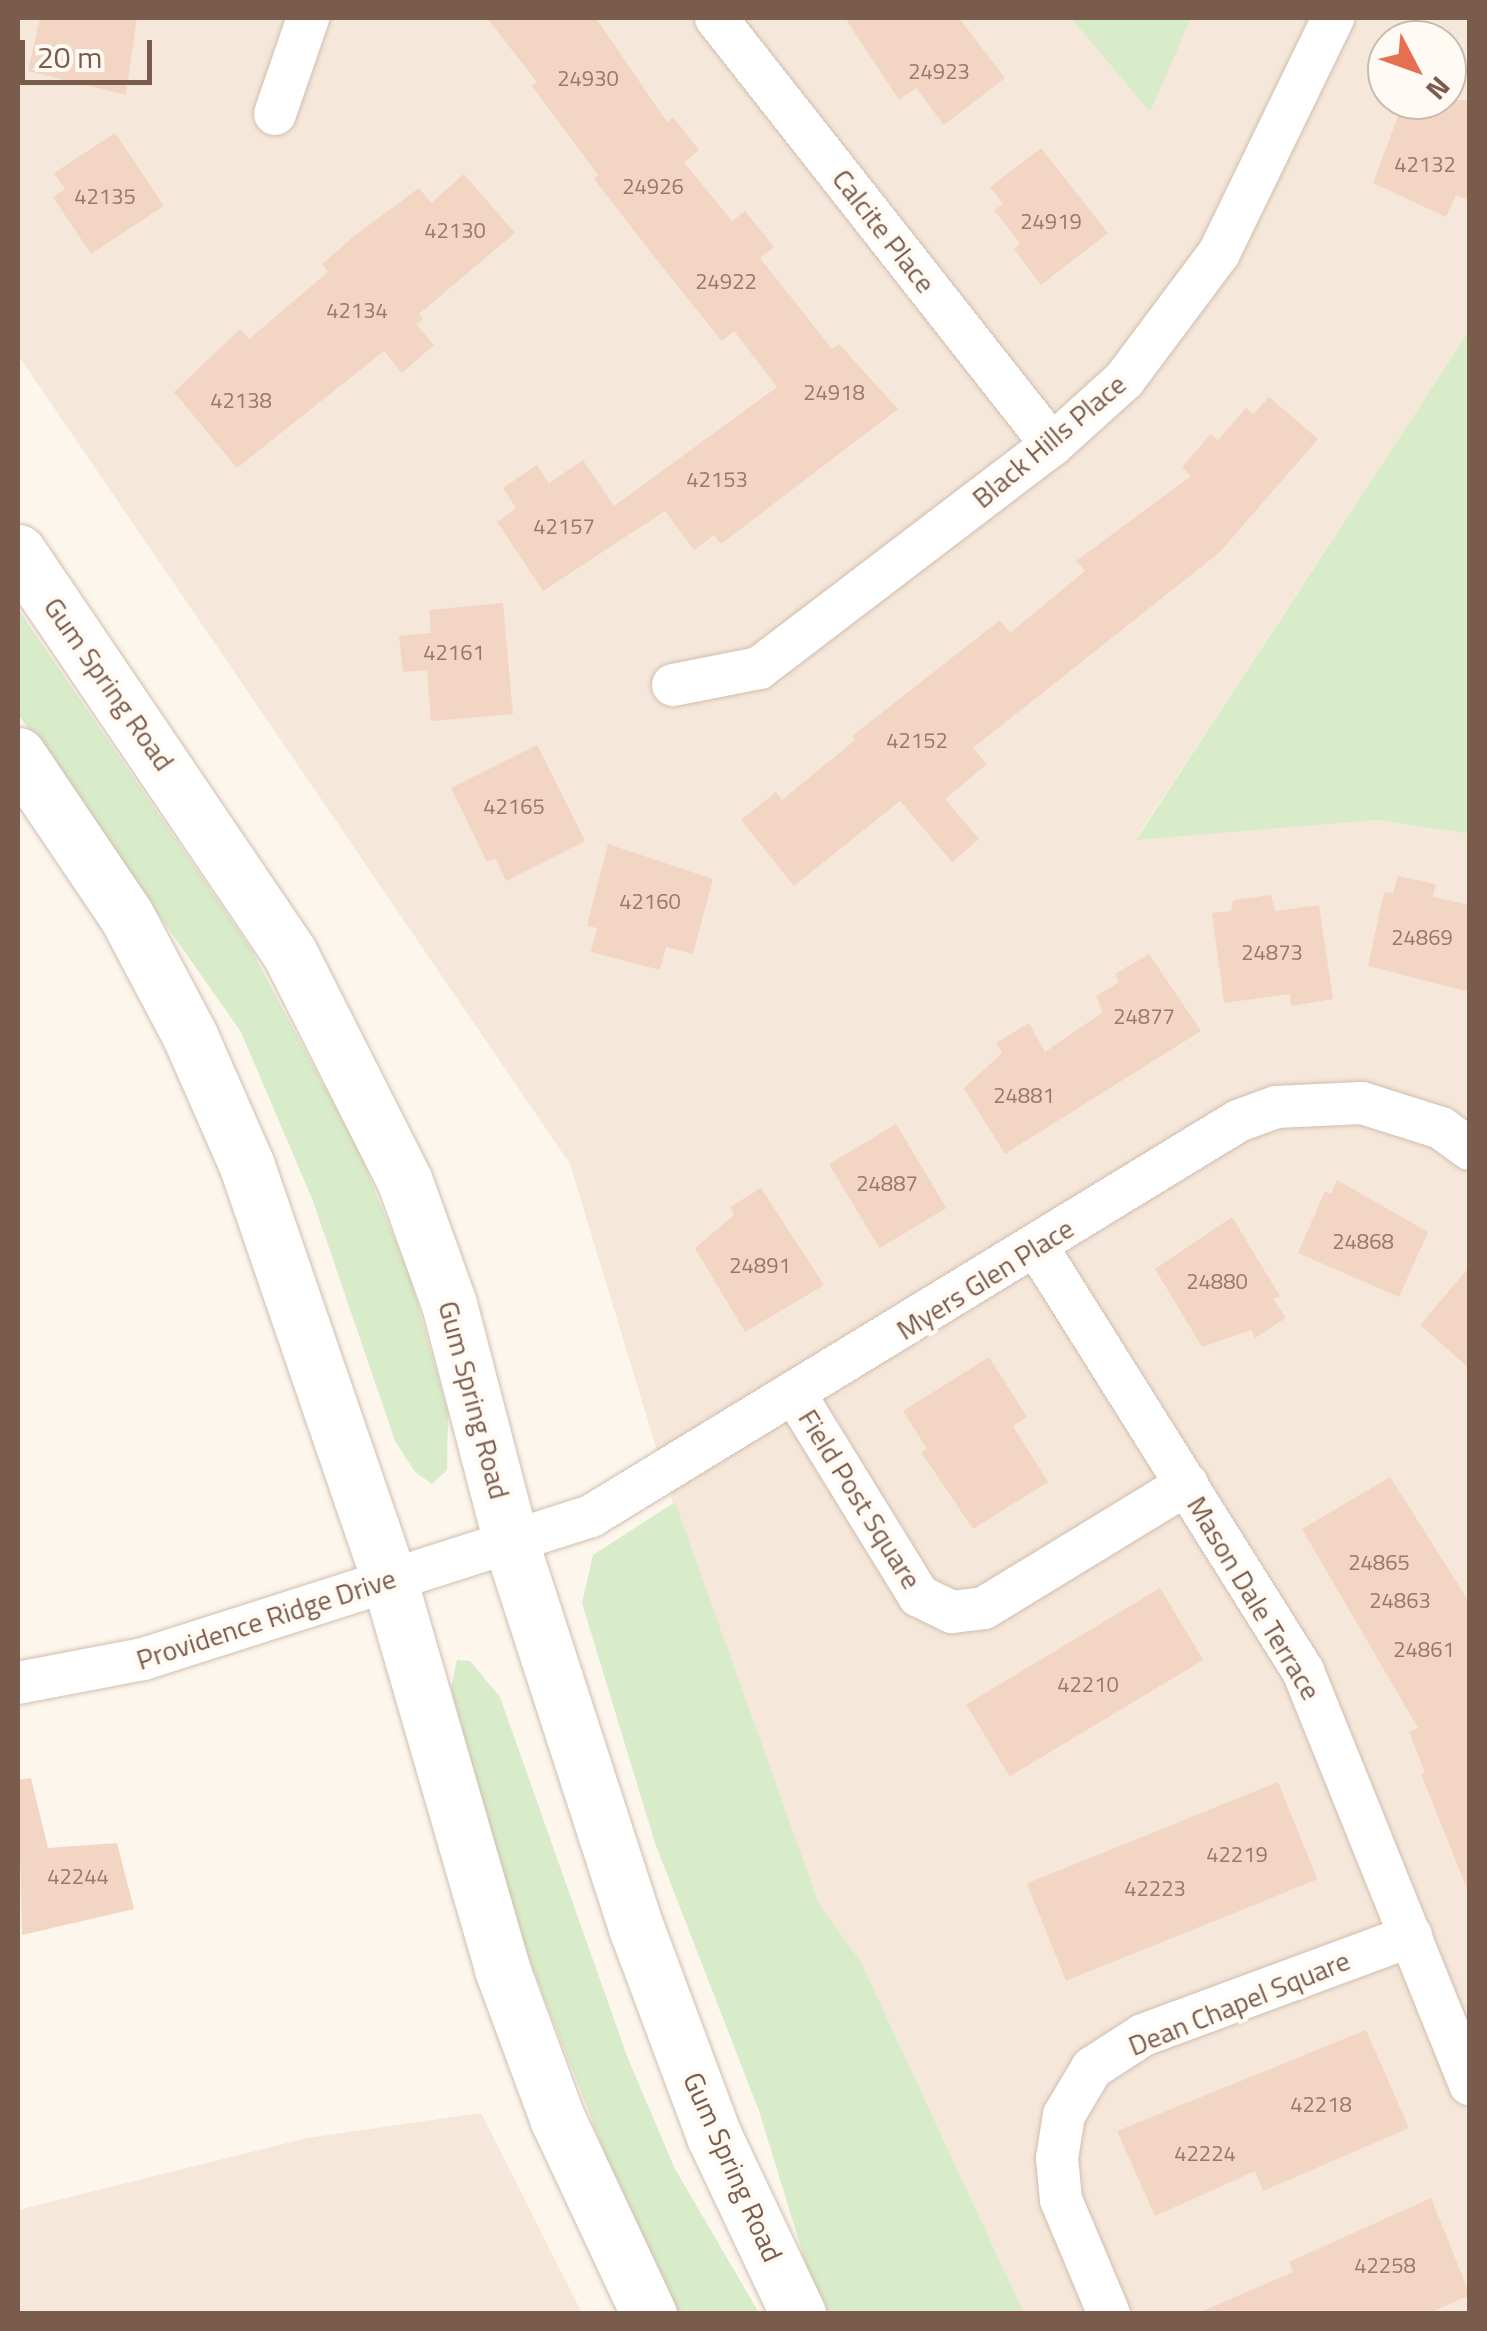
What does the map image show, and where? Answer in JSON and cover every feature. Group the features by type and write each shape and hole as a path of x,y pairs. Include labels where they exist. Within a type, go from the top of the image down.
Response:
{"main road":[{"name":"Gum Spring Road","path":"18,552 279,937 356,1074 449,1304 512,1546 637,1930 714,2136 798,2314"},
{"path":"18,755 126,915 190,1036 247,1166 389,1579 502,1970 557,2118 649,2314"}],"street":[{"path":"275,114 308,18"},
{"name":"Calcite Place","path":"716,18 1052,445"},
{"name":"Black Hills Place","path":"673,685 758,668 1052,445 1146,356 1220,253 1333,18"},
{"name":"Myers Glen Place","path":"512,1546 592,1516 796,1396 1238,1121 1276,1107 1362,1103 1441,1128 1470,1149"},
{"name":"Mason Dale Terrace","path":"1037,1247 1303,1671 1470,2085"},
{"name":"Field Post Square","path":"796,1396 910,1583 933,1606 952,1612 984,1608 1186,1484"},
{"name":"Providence Ridge Drive","path":"18,1684 143,1659 389,1579 512,1546"},
{"name":"Dean Chapel Square","path":"1109,2314 1061,2200 1057,2158 1064,2115 1092,2068 1143,2035 1411,1936"}],"shaded area":[{"path":"18,18 1469,18 1469,331 1136,839 1377,820 1469,834 1469,2313 1024,2313 861,1962 819,1904 675,1510 570,1164 18,355"},
{"path":"481,2113 582,2313 18,2313 18,2210 307,2138"}],"green space":[{"path":"1071,18 1191,18 1150,112"},
{"path":"1469,331 1469,834 1377,820 1136,840"},
{"path":"18,609 251,949 360,1154 410,1277 448,1413 447,1470 432,1484 415,1472 395,1441 313,1201 241,1032 18,714"},
{"path":"675,1502 819,1904 861,1962 1024,2313 821,2313 759,2111 655,1843 582,1603 593,1555"},
{"path":"457,1660 470,1661 500,1697 627,2056 674,2167 759,2313 674,2313 636,2233 519,1933 451,1689"}],"building":[{"path":"40,18 137,18 126,95 28,71"},
{"path":"487,18 596,18 667,122 673,117 699,150 684,162 732,221 745,211 774,247 760,258 832,349 839,344 898,409 721,544 714,535 694,550 665,511 543,591 497,522 516,508 503,488 537,465 549,483 583,460 614,506 777,387 734,331 722,341 667,273 594,179 598,175 532,86 537,82"},
{"path":"845,18 959,18 1005,78 944,125 916,88 899,100"},
{"path":"1470,100 1470,201 1456,195 1446,217 1373,183 1397,120 1467,120"},
{"path":"115,133 164,206 91,254 53,197 65,189 54,173"},
{"path":"1041,148 1108,233 1041,285 1014,249 1020,243 994,210 1003,204 990,187"},
{"path":"464,174 515,233 419,314 423,319 416,324 434,345 402,373 384,351 237,468 174,392 240,329 249,339 328,272 322,264 354,236 419,188 431,203"},
{"path":"1269,397 1318,439 1220,552 973,748 987,764 945,799 979,839 952,862 900,801 794,886 741,820 776,792 782,800 855,740 852,736 1000,620 1010,633 1085,571 1076,561 1191,476 1182,467 1211,434 1218,440 1246,408 1253,414"},
{"path":"503,603 513,714 431,721 427,670 403,672 399,636 431,633 429,610"},
{"path":"537,745 585,841 506,881 495,858 487,862 451,788"},
{"path":"608,844 713,879 693,954 666,947 660,970 591,952 597,928 587,926"},
{"path":"1398,876 1436,884 1433,897 1470,905 1470,992 1368,966 1384,892 1393,893"},
{"path":"1271,895 1275,911 1319,905 1333,999 1291,1006 1290,994 1224,1003 1212,913 1231,911 1233,900"},
{"path":"1149,954 1201,1031 1005,1154 964,1088 1002,1053 996,1043 1029,1023 1045,1052 1103,1012 1096,996 1119,982 1115,974"},
{"path":"896,1124 946,1208 880,1248 829,1164"},
{"path":"1337,1180 1428,1232 1399,1297 1298,1253 1325,1191 1331,1194"},
{"path":"761,1188 824,1285 745,1332 695,1248 734,1215 730,1207"},
{"path":"1232,1217 1280,1296 1273,1299 1286,1318 1255,1338 1251,1330 1202,1347 1155,1269"},
{"path":"1470,1266 1470,1369 1420,1325"},
{"path":"989,1357 1027,1417 1013,1426 1048,1482 973,1529 921,1452 927,1449 903,1411"},
{"path":"1390,1477 1470,1603 1468,1891 1421,1774 1425,1772 1409,1732 1418,1728 1302,1529"},
{"path":"1160,1588 1203,1660 1010,1776 966,1704"},
{"path":"31,1778 48,1848 117,1843 134,1909 22,1935 18,1780"},
{"path":"1278,1782 1317,1879 1066,1981 1027,1884"},
{"path":"1366,2030 1409,2128 1263,2191 1255,2171 1155,2216 1117,2131"},
{"path":"1431,2198 1470,2295 1427,2314 1196,2314 1293,2272 1289,2262"}]}
